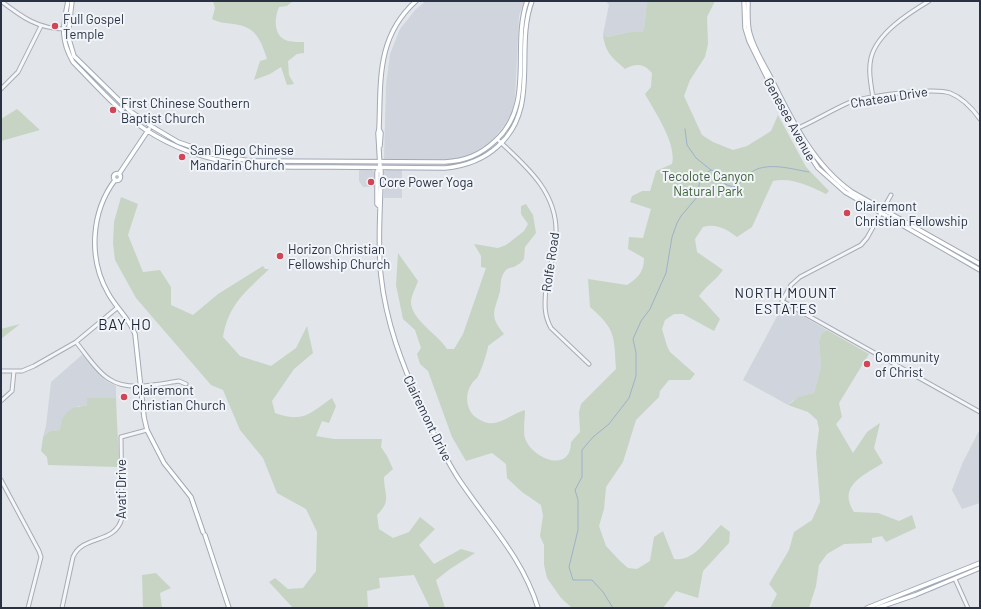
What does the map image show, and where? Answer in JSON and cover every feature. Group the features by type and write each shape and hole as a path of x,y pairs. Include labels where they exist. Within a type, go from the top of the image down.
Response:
{"main road":[{"path":"68,1 64,40 73,62 127,114 148,131 189,151 223,162 263,167 445,168 462,166 484,157 501,143 517,120 522,105 525,79 528,13 532,1"},
{"path":"72,1 65,29 69,43 79,62 130,111 151,126 190,147 224,157 264,162 445,162 461,161 482,152 498,139 513,118 519,98 521,32 527,1"},
{"name":"Clairemont Drive","path":"416,1 395,26 386,45 381,76 379,130 381,133 380,167 377,172 377,204 380,207 382,281 389,322 401,361 445,457 459,479 518,560 531,585 538,608"},
{"name":"Genesee Avenue","path":"744,1 745,28 749,41 812,159 835,185 880,214 980,270"},
{"name":"Genesee Avenue","path":"748,1 748,25 752,40 796,129 816,157 836,179 852,192 980,264"},
{"path":"521,32 526,39"},
{"path":"151,126 119,174 114,175 116,180 108,192 98,214 94,241 100,275 108,293 117,308 130,322 135,334 147,430 164,463 191,497 229,608"},
{"path":"867,608 980,563"},
{"path":"877,608 944,584 980,568"},
{"path":"956,578 960,571"},
{"path":"944,584 953,574"}],"street":[{"path":"1,1 21,17 41,26 65,29"},
{"path":"873,98 870,71 874,49 894,24 904,15 929,1"},
{"path":"1,89 18,72 41,26"},
{"name":"Chateau Drive","path":"796,129 848,103 925,90 942,91 960,98 980,119"},
{"name":"Rolfe Road","path":"498,139 536,177 551,203 554,214 556,234 546,290 546,320 551,328 589,364"},
{"path":"891,195 867,238 861,245 800,277 791,285 782,301 980,412"},
{"path":"1,371 28,369 76,342 117,308"},
{"path":"76,342 108,379 119,384 141,385 180,381 186,384"},
{"path":"1,401 12,391 14,371"},
{"name":"Avati Drive","path":"62,608 73,557 84,544 113,533 120,526 122,518 121,437 147,430"},
{"path":"1,480 40,552 41,557 28,608"},
{"path":"956,578 968,608"}],"shaded area":[{"path":"426,1 524,1 519,16 515,98 512,112 506,123 490,143 465,158 445,161 384,159 386,85 390,54 400,29 416,9"},
{"path":"606,1 647,1 644,29 642,32 630,32 607,37 603,34 609,5"},
{"path":"359,170 372,170 374,172 374,187 363,187 359,181"},
{"path":"402,170 402,198 384,198 384,171"},
{"path":"783,305 827,330 822,333 819,341 821,367 814,393 792,401 788,405 743,380"},
{"path":"83,354 106,381 116,386 116,398 88,398 87,406 78,406 61,422 60,430 50,431 43,437 46,426 51,382"},
{"path":"980,429 980,503 962,509 952,490 963,462"}],"green space":[{"path":"213,1 293,1 287,6 279,7 276,16 276,27 283,39 288,41 304,42 304,53 297,54 288,61 289,75 294,84 287,85 281,67 270,74 254,80 260,61 267,59 260,40 253,31 248,28 212,19 215,8"},
{"name":"Tecolote Canyon Natural Park","path":"647,1 715,1 707,17 708,44 705,57 690,80 684,96 702,135 713,142 733,150 747,146 771,131 778,115 806,167 829,191 826,194 807,185 793,181 773,181 752,227 737,237 717,226 703,227 695,239 697,252 723,270 699,296 720,319 714,331 683,314 674,314 665,320 662,329 670,352 695,374 690,380 669,380 660,391 659,397 636,420 623,462 606,487 604,509 599,526 606,546 628,568 637,569 650,561 654,537 663,531 674,559 688,557 694,553 721,525 730,532 729,543 703,571 698,598 676,591 663,608 572,608 561,598 547,578 544,565 544,545 540,536 543,516 541,505 522,492 507,478 506,464 492,453 466,461 452,437 428,371 420,364 417,354 421,348 415,330 403,319 396,285 398,253 418,281 411,302 412,309 420,321 447,349 454,349 463,334 486,268 481,267 481,256 474,244 498,248 506,245 524,231 528,224 521,214 521,206 526,204 533,215 536,233 525,247 524,259 516,266 507,269 503,275 494,317 499,328 504,334 488,346 480,372 469,389 467,401 471,413 488,423 502,421 525,410 524,436 529,445 542,457 550,460 558,461 565,458 569,452 571,442 580,432 579,412 581,404 616,369 615,349 612,334 605,321 590,307 588,279 627,285 640,274 644,263 644,258 628,249 629,237 643,238 651,209 630,202 632,196 642,191 650,191 656,171 672,164 673,156 668,138 645,94 651,87 652,73 646,67 639,65 625,69 607,50 603,34 607,37 630,32 642,32 644,29"},
{"path":"17,109 40,130 1,141 1,119"},
{"path":"121,197 138,204 128,235 143,272 160,270 171,287 171,305 193,315 218,294 263,266 265,269 269,269 246,292 234,307 229,315 223,337 240,356 271,366 296,348 307,326 313,353 294,369 272,401 275,413 285,416 300,417 312,412 332,398 336,406 329,423 322,421 316,436 334,439 382,439 381,447 393,469 384,477 386,501 382,510 377,515 379,529 393,538 409,532 420,517 435,529 419,545 434,564 461,549 475,553 436,580 445,608 430,608 414,575 379,578 380,588 367,591 368,608 293,608 269,582 275,578 288,589 303,588 316,571 317,532 306,509 277,493 263,458 240,430 223,390 211,385 136,298 115,260 113,243 114,222"},
{"path":"20,324 1,339 1,329"},
{"path":"827,330 869,354 839,403 842,417 836,424 853,453 867,432 880,423 874,448 883,463 861,477 851,488 849,495 850,503 854,512 878,513 899,521 912,515 916,528 886,542 882,536 872,538 872,543 844,544 827,554 819,565 816,586 809,608 770,608 777,594 769,584 789,550 794,532 812,520 820,502 816,453 819,429 817,420 808,412 788,405 799,397 814,393 821,367 819,341 822,333"},
{"path":"87,398 116,398 119,467 48,465 47,457 41,451 43,437 50,431 60,430 62,419 65,415 76,407 87,406"},
{"path":"156,573 171,588 160,593 162,608 143,608 142,575"}],"waterway":[{"path":"685,129 687,145 696,158 711,170"},
{"path":"613,608 603,592 592,580 573,580 569,567 578,530 578,500 575,490 582,477 582,450 593,437 609,424 629,398 636,376 636,353 633,339 641,321 650,309 666,273 672,237 677,223 698,196 698,188 701,181 705,174 711,170 721,173 725,184 733,187 738,185 750,173 763,167 779,167 809,172"}],"place":[{"name":"Full Gospel Temple","path":"55,26"},
{"name":"First Chinese Southern Baptist Church","path":"113,110"},
{"name":"San Diego Chinese Mandarin Church","path":"182,157"},
{"name":"Core Power Yoga","path":"371,182"},
{"name":"Clairemont Christian Fellowship","path":"847,213"},
{"name":"Horizon Christian Fellowship Church","path":"280,256"},
{"name":"Community of Christ","path":"867,364"},
{"name":"Clairemont Christian Church","path":"124,397"}],"district":[{"name":"NORTH MOUNT ESTATES","path":"786,300"},
{"name":"BAY HO","path":"125,324"}]}
